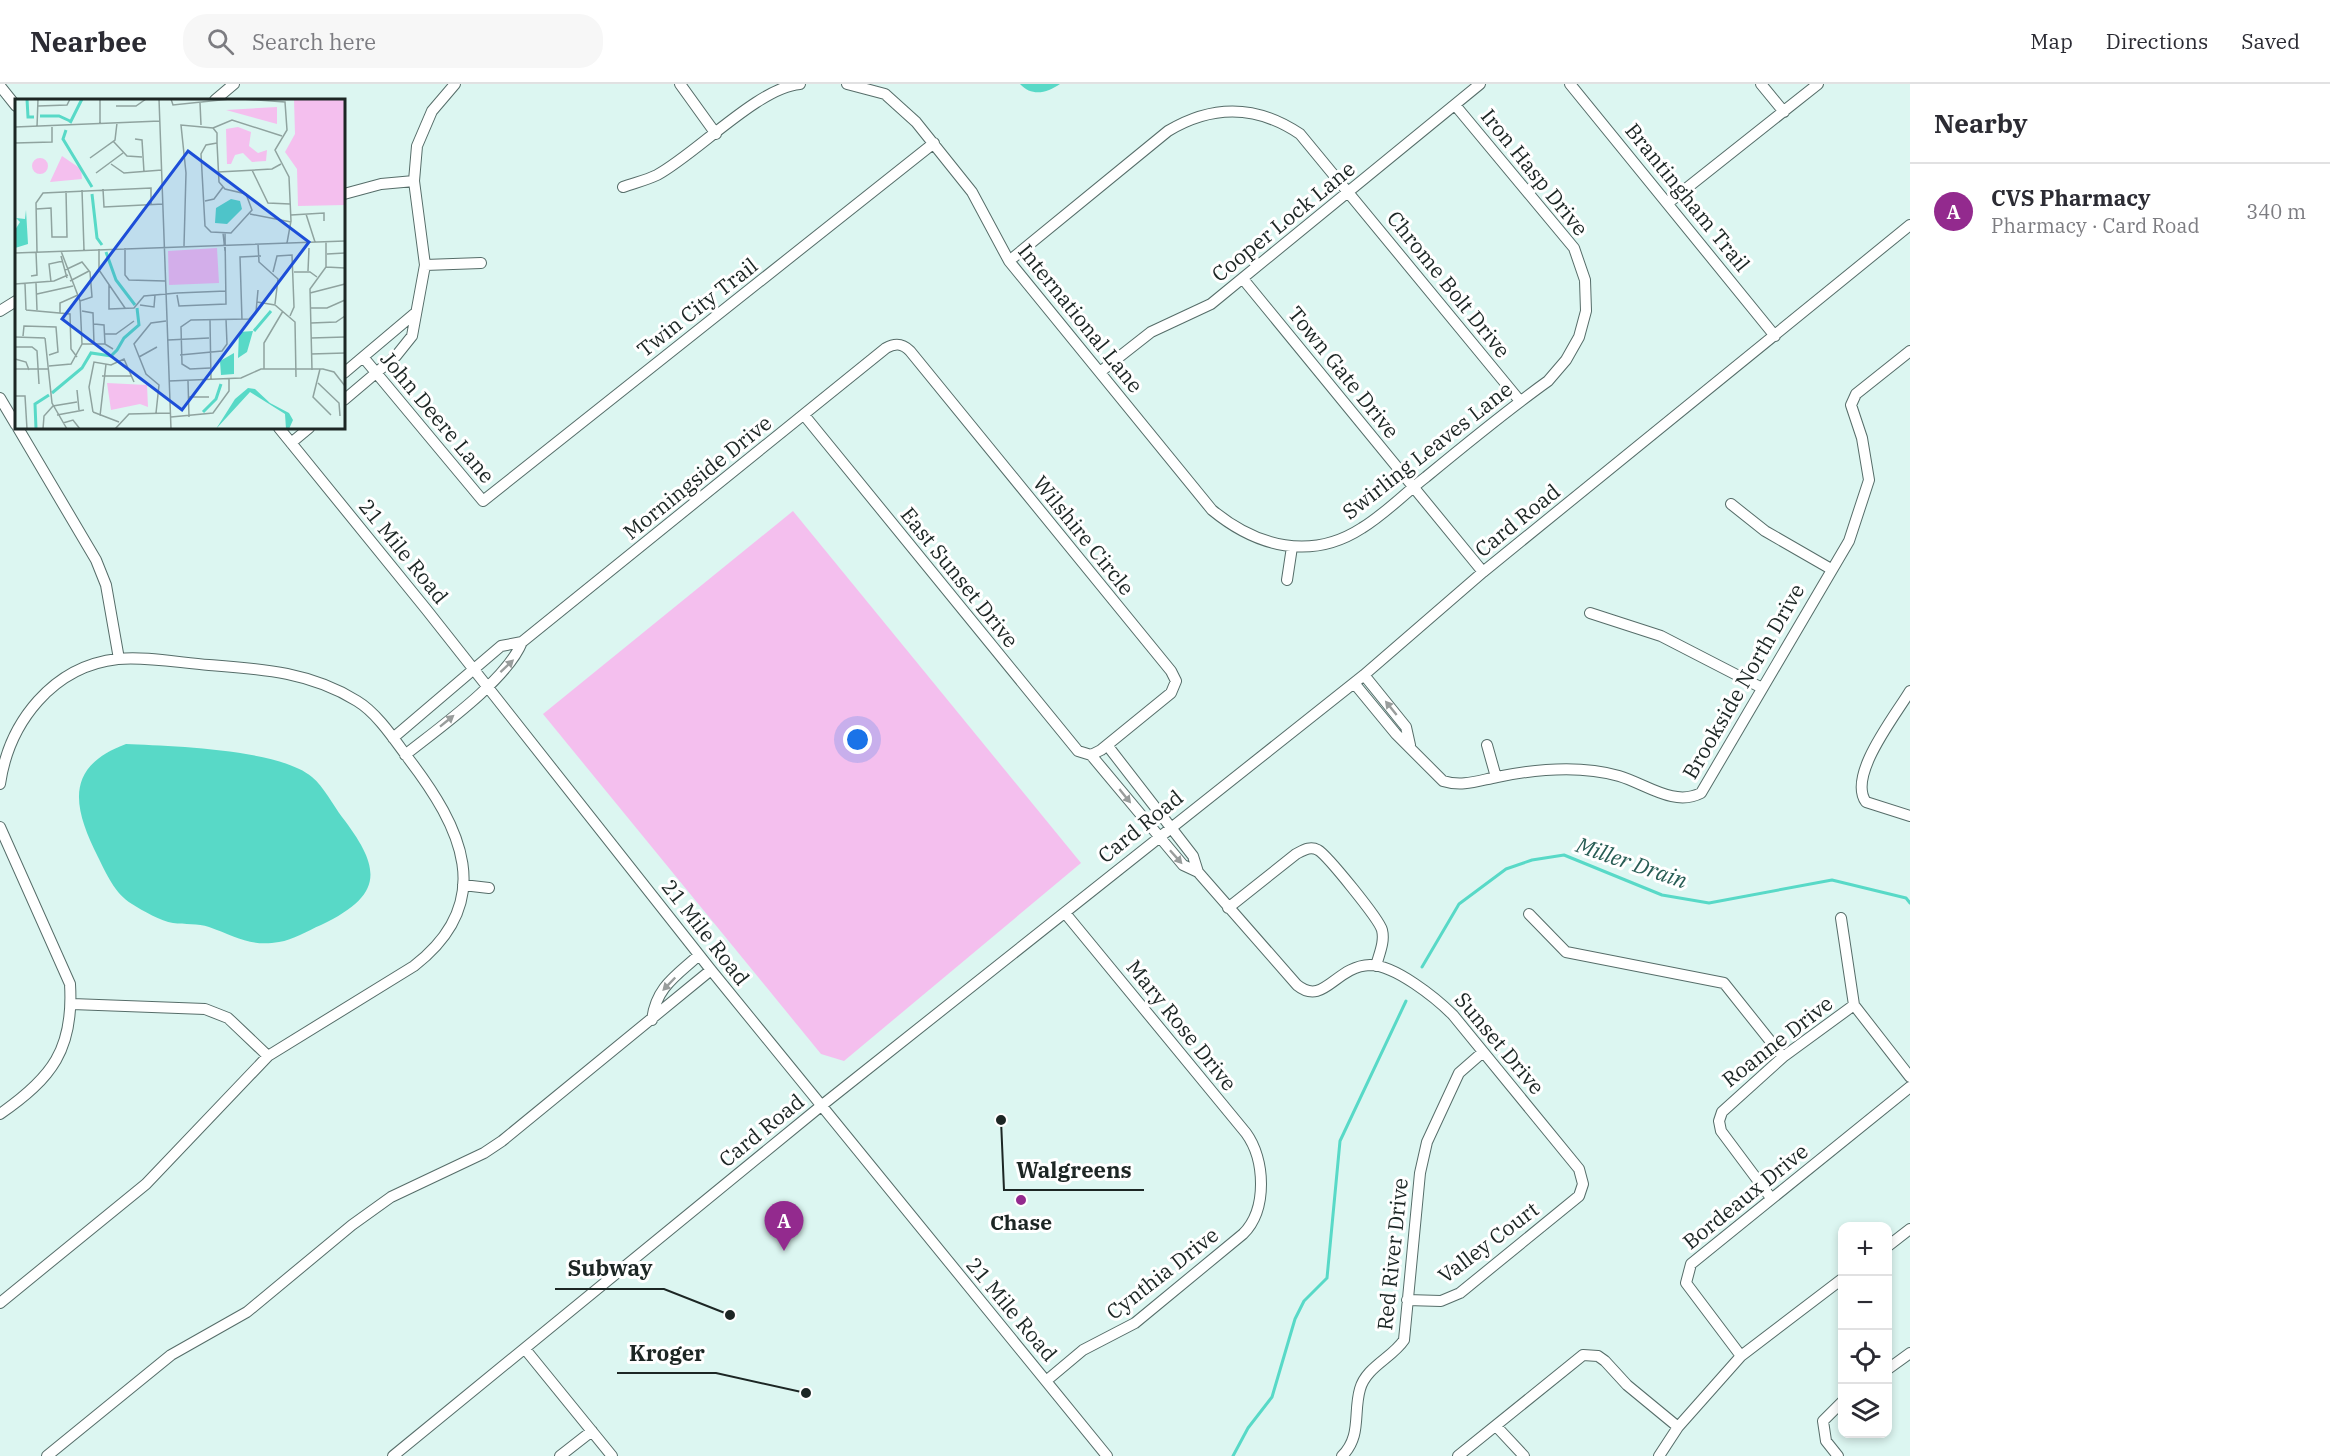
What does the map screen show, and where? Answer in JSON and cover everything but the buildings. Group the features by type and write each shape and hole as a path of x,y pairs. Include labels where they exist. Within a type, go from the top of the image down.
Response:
{"street":[{"path":"216,99 234,84"},
{"path":"345,399 396,356 412,336 414,314 423,284 425,265 414,181 420,134 439,101 455,84"},
{"path":"680,84 716,134"},
{"path":"623,188 657,175 716,134 753,104 792,84 800,84"},
{"name":"International Lane","path":"847,84 885,94 916,122 981,206 1009,261 1212,510 1242,532 1274,545"},
{"name":"Cooper Lock Lane","path":"1100,372 1151,332 1211,304 1480,84"},
{"name":"Brantingham Trail","path":"1570,84 1775,336"},
{"path":"1761,84 1784,112"},
{"path":"1668,203 1818,84"},
{"path":"0,86 15,105"},
{"name":"Iron Hasp Drive","path":"1455,105 1574,248 1585,280 1586,311 1579,337"},
{"name":"Chrome Bolt Drive","path":"1009,261 1168,131 1202,114 1247,112 1282,122 1300,134 1520,401"},
{"name":"Twin City Trail","path":"483,501 934,143"},
{"path":"345,194 381,184 414,181"},
{"name":"Card Road","path":"393,1456 821,1106 1364,675 1483,572 1910,225"},
{"path":"425,265 481,263"},
{"name":"Town Gate Drive","path":"1243,279 1483,572"},
{"path":"1,311 15,302"},
{"path":"345,372 414,314"},
{"name":"Swirling Leaves Lane","path":"1274,545 1313,547 1351,535 1365,527 1520,401 1548,381 1566,360 1579,337"},
{"name":"Morningside Drive","path":"405,755 513,661 522,642 886,348 897,345"},
{"name":"Wilshire Circle","path":"897,345 904,346 910,351 1174,676 1175,687 1171,693 1107,745"},
{"name":"Brookside North Drive","path":"1354,683 1396,734 1410,745 1443,781 1461,784 1496,777 1566,769 1594,770 1642,783 1676,798 1690,799 1704,788 1830,569 1849,541 1868,483 1862,438 1851,405 1856,394 1910,351"},
{"name":"John Deere Lane","path":"363,357 483,501"},
{"path":"0,398 15,423"},
{"name":"East Sunset Drive","path":"804,416 1074,748 1083,754 1091,755 1158,837"},
{"path":"19,429 96,560 106,585 119,659"},
{"name":"21 Mile Road","path":"280,429 487,686 711,970 1107,1456"},
{"path":"291,443 308,429"},
{"path":"1731,504 1765,531 1830,569"},
{"path":"1287,580 1292,547"},
{"path":"1590,613 1661,636 1762,688"},
{"name":"Morningside Drive","path":"393,738 501,646 522,642"},
{"path":"0,784 3,762 12,738 24,717 40,697 78,669 119,659 283,671 318,681 359,702 393,738 433,791 450,823 461,849 465,874 451,923 435,950 414,966 268,1056 146,1184 0,1303"},
{"name":"Brookside North Drive","path":"1364,675 1406,727 1410,745"},
{"path":"1910,691 1863,771 1860,787 1866,802 1910,816"},
{"path":"1091,755 1107,745 1193,856 1198,872 1228,908 1304,991 1319,993 1343,972 1359,967 1376,966 1383,940 1381,926 1327,858 1316,849 1306,849 1296,854 1228,908"},
{"path":"1487,745 1496,777"},
{"path":"0,827 70,984 72,1004 67,1032 53,1069 0,1114"},
{"path":"1158,837 1183,865 1198,872"},
{"path":"463,885 489,888"},
{"name":"Mary Rose Drive","path":"1065,913 1246,1133 1255,1147 1260,1168"},
{"path":"1529,914 1566,952 1724,983 1783,1057"},
{"path":"1841,918 1854,1005 1910,1077"},
{"path":"652,1020 654,1002 664,987 699,955"},
{"name":"Sunset Drive","path":"1376,966 1432,994 1453,1015 1579,1169 1582,1190"},
{"path":"46,1456 171,1355 247,1312 352,1225 391,1197 484,1154 502,1141 711,970"},
{"path":"72,1004 206,1009 228,1018 268,1056"},
{"name":"Roanne Drive","path":"1771,1198 1721,1131 1719,1121 1725,1108 1783,1057 1854,1005"},
{"name":"Red River Drive","path":"1342,1456 1354,1439 1360,1390 1365,1376 1396,1352 1404,1340 1420,1173 1427,1142 1459,1073 1483,1052"},
{"name":"Bordeaux Drive","path":"1741,1356 1692,1293 1686,1283 1687,1270 1700,1255 1910,1087"},
{"name":"Cynthia Drive","path":"1046,1381 1083,1350 1135,1323 1243,1234 1255,1216 1260,1168"},
{"name":"Valley Court","path":"1407,1300 1441,1301 1460,1293 1573,1202 1582,1190"},
{"path":"1892,1241 1910,1228"},
{"path":"1659,1456 1678,1427 1741,1356 1838,1283"},
{"path":"525,1349 612,1456"},
{"path":"1892,1366 1910,1353"},
{"path":"1458,1456 1574,1359 1590,1355 1605,1361 1635,1393 1678,1427"},
{"path":"1838,1406 1823,1421 1826,1441 1838,1456"},
{"path":"1496,1426 1524,1456"},
{"path":"560,1456 592,1431"}],"shaded area":[{"path":"1020,84 1060,84 1050,90 1035,92 1029,91"},
{"path":"793,511 1081,863 844,1061 821,1054 543,714"},
{"path":"126,744 195,748 250,755 275,760 312,777 355,835 364,852 370,866 370,879 366,891 342,914 290,939 269,943 243,940 205,926 168,922 136,907 116,889 89,839 83,821 79,790 83,777 92,764 106,753"}],"waterway":[{"name":"Miller Drain","path":"1422,967 1459,904 1506,869 1532,860 1564,855 1662,895 1709,903 1832,880 1906,898 1910,903"},
{"name":"Miller Drain","path":"1233,1456 1248,1428 1272,1397 1295,1319 1304,1301 1327,1278 1340,1141 1406,1001"}],"place":[{"name":"Walgreens","path":"1001,1120"},
{"name":"Chase","path":"1021,1200"},
{"name":"CVS Pharmacy","path":"784,1251"},
{"name":"Subway","path":"730,1315"},
{"name":"Kroger","path":"806,1393"}]}
